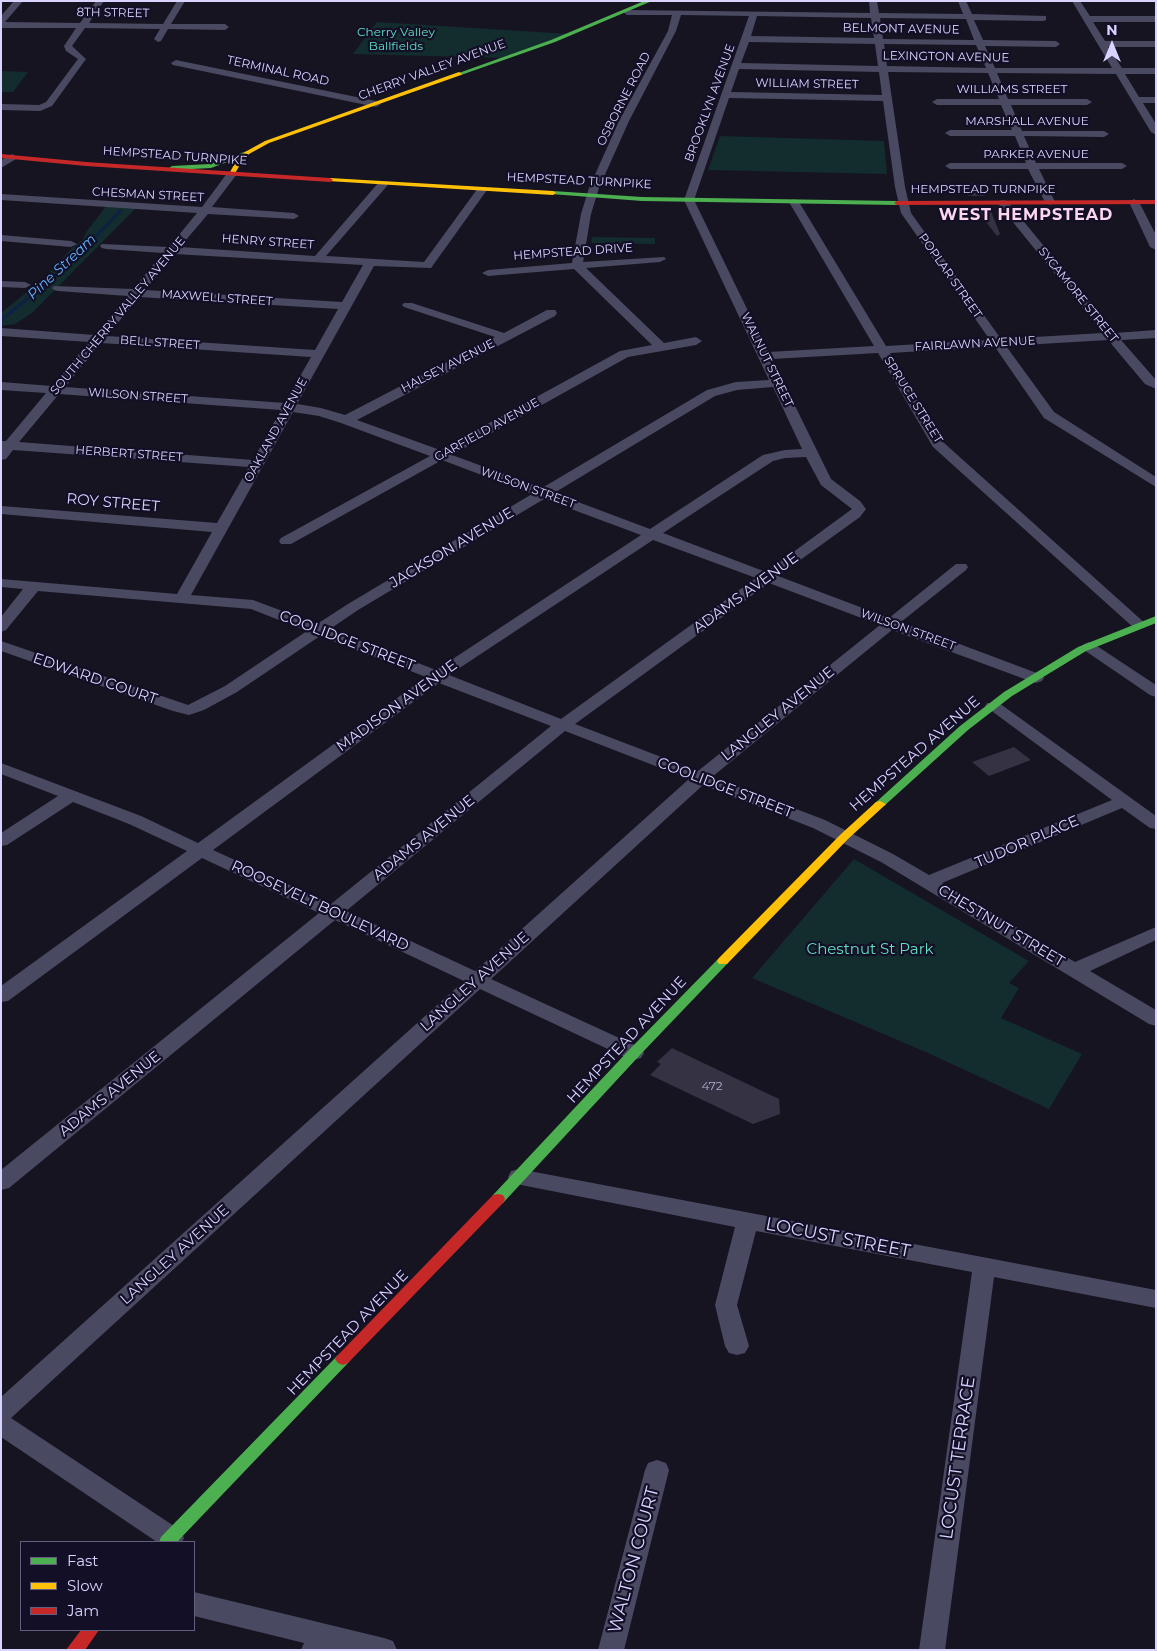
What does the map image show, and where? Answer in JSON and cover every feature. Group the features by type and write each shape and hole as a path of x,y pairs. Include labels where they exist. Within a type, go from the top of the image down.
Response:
{"main road":[{"name":"CHERRY VALLEY AVENUE","path":"232,174 238,162 247,153 267,142 572,34 649,1"},
{"path":"165,168 211,166 247,153"},
{"name":"HEMPSTEAD TURNPIKE","path":"7,156 383,184 689,200 905,203 1156,202"},
{"name":"HEMPSTEAD AVENUE","path":"169,1540 519,1177 634,1053 844,837 964,728 993,706 1063,660 1156,619"},
{"path":"74,1650 90,1631"}],"street":[{"path":"1,23 19,1"},
{"path":"1,108 40,108 49,104 82,59 68,46 100,1"},
{"path":"158,39 182,1"},
{"name":"POPLAR STREET","path":"873,1 900,187 906,213 1049,415 1156,483"},
{"path":"962,1 1032,166 1050,202"},
{"path":"1076,1 1155,131"},
{"path":"627,12 1042,18"},
{"name":"OSBORNE ROAD","path":"577,266 586,214 592,196 624,121 672,31 677,13"},
{"name":"BROOKLYN AVENUE","path":"689,200 754,14"},
{"path":"1087,19 1156,19"},
{"name":"8TH STREET","path":"1,23 225,27"},
{"name":"BELMONT AVENUE","path":"746,39 1056,44"},
{"path":"1102,44 1156,44"},
{"name":"TERMINAL ROAD","path":"176,63 376,104"},
{"name":"LEXINGTON AVENUE","path":"736,66 1156,71"},
{"name":"WILLIAM STREET","path":"726,95 887,98"},
{"path":"1136,100 1156,100"},
{"name":"WILLIAMS STREET","path":"938,102 1088,102"},
{"name":"MARSHALL AVENUE","path":"950,133 1104,134"},
{"path":"1,165 7,156"},
{"name":"PARKER AVENUE","path":"950,166 1122,166"},
{"name":"SOUTH CHERRY VALLEY AVENUE","path":"4,449 56,390 204,211 232,174"},
{"path":"318,259 383,184"},
{"name":"HENRY STREET","path":"106,246 427,266 482,190"},
{"name":"CHESMAN STREET","path":"1,197 294,216"},
{"name":"WALNUT STREET","path":"689,200 826,482 859,509"},
{"name":"SPRUCE STREET","path":"794,202 938,444 1139,625"},
{"name":"SYCAMORE STREET","path":"1003,202 1111,336 1149,381 1156,385"},
{"path":"1134,202 1155,245"},
{"path":"1,238 71,244"},
{"name":"HEMPSTEAD DRIVE","path":"488,273 660,259"},
{"name":"OAKLAND AVENUE","path":"182,598 370,263"},
{"path":"577,266 661,347"},
{"path":"1,284 24,285"},
{"name":"MAXWELL STREET","path":"58,288 346,306"},
{"path":"408,305 506,337"},
{"name":"HALSEY AVENUE","path":"346,420 551,313"},
{"name":"BELL STREET","path":"1,332 318,354"},
{"name":"FAIRLAWN AVENUE","path":"765,356 1156,334"},
{"name":"GARFIELD AVENUE","path":"286,541 624,354 696,341"},
{"name":"JACKSON AVENUE","path":"189,710 231,689 318,630 711,393 736,386 778,383"},
{"name":"WILSON STREET","path":"1,386 289,407 320,412 346,420 1036,678"},
{"name":"HERBERT STREET","path":"4,449 257,464"},
{"name":"MADISON AVENUE","path":"1,996 438,676 768,458 785,454 811,453"},
{"name":"ADAMS AVENUE","path":"1,1182 563,725 768,578 855,514 859,509"},
{"name":"ROY STREET","path":"1,510 221,528"},
{"name":"LANGLEY AVENUE","path":"1,1412 699,779 961,567"},
{"name":"COOLIDGE STREET","path":"1,583 253,605 818,824 844,837"},
{"path":"1,627 34,586"},
{"name":"EDWARD COURT","path":"1,646 189,710"},
{"path":"1089,647 1156,692"},
{"path":"993,706 1156,824"},
{"name":"ROOSEVELT BOULEVARD","path":"1,768 136,820 634,1053"},
{"path":"1,842 72,794"},
{"name":"TUDOR PLACE","path":"929,882 1124,801"},
{"name":"CHESTNUT STREET","path":"844,837 887,858 929,882 1156,1019"},
{"path":"1075,970 1156,933"},
{"name":"LOCUST STREET","path":"519,1177 1156,1299"},
{"path":"737,1346 726,1305 747,1220"},
{"name":"LOCUST TERRACE","path":"932,1650 984,1266"},
{"path":"1,1424 169,1540"},
{"name":"WALTON COURT","path":"611,1650 658,1470"},
{"path":"195,1604 317,1642 384,1650"}],"green space":[{"name":"Cherry Valley Ballfields","path":"377,22 570,34 505,58 353,54"},
{"path":"1,71 28,72 13,92 1,92"},
{"path":"720,136 884,141 887,174 708,170"},
{"path":"107,205 137,207 32,313 15,324 1,326 1,313 43,279 83,239"},
{"path":"592,237 655,238 655,244 591,243"},
{"name":"Chestnut St Park","path":"854,859 1029,961 1009,983 1019,988 1001,1018 1082,1054 1049,1109 928,1053 752,978"}],"building":[{"path":"964,183 980,184 984,196 968,196"},
{"path":"976,209 990,209 1000,234 997,236"},
{"path":"1014,747 1031,760 989,776 972,762"},
{"path":"672,1048 779,1099 780,1114 753,1124 650,1075 661,1064 657,1062"}],"waterway":[{"name":"Pine Stream","path":"1,320 46,284 84,249 120,211"}],"traffic: fast":[{"path":"459,74 553,41 649,1"},
{"path":"172,168 211,166 247,153"},
{"path":"553,193 642,199 897,203"},
{"path":"880,804 964,728 1008,694 1082,649 1156,619"},
{"path":"498,1199 723,961"},
{"path":"168,1541 343,1359"}],"traffic: slow":[{"path":"232,174 238,162 247,153 267,142 459,74"},
{"path":"330,180 553,193"},
{"path":"723,961 844,837 880,804"}],"traffic: jam":[{"path":"1,156 86,164 330,180"},
{"path":"897,203 1156,202"},
{"path":"343,1359 498,1199"},
{"path":"74,1650 90,1631"}],"district":[{"name":"WEST HEMPSTEAD","path":"1026,215"}]}
